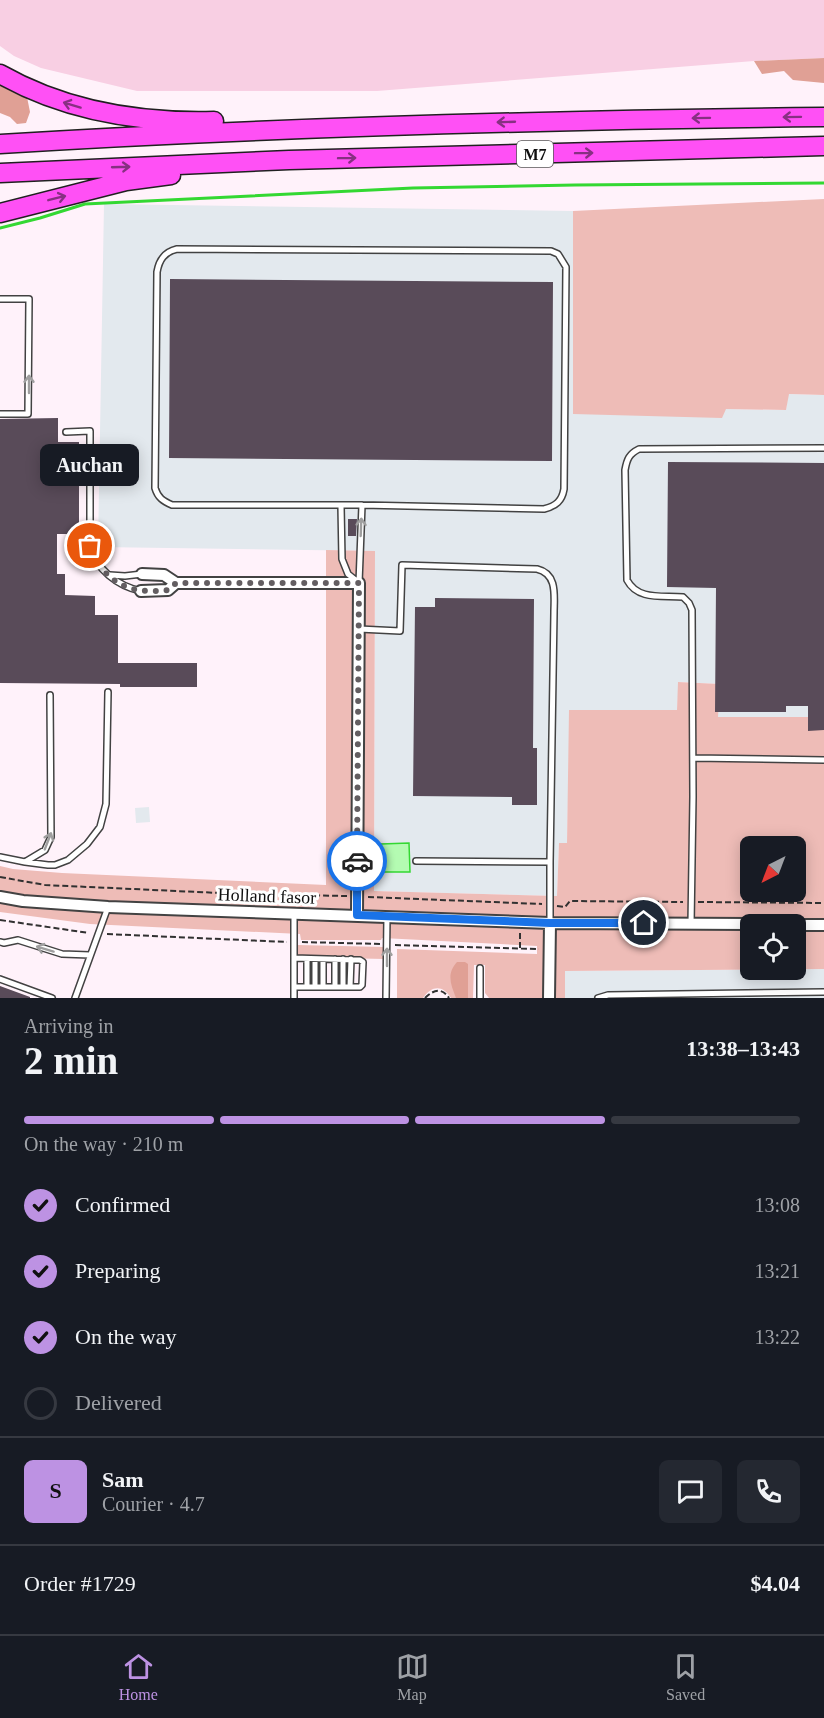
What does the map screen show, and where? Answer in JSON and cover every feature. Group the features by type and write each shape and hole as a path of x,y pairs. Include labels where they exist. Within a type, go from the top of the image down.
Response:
{"highway":[{"path":"0,74 61,101 92,110 165,121 235,121 275,130"},
{"name":"M7","path":"0,144 275,130 521,122 824,117"},
{"name":"M7","path":"0,173 289,160 824,146"},
{"path":"0,213 126,181 261,167 289,160"}],"street":[{"path":"142,574 164,574 176,583 359,583 357,915"},
{"path":"141,591 168,590 176,583"},
{"name":"Holland fasor","path":"0,897 23,901 108,907 550,923 740,924"},
{"path":"549,998 550,923"},
{"path":"806,924 824,924"}],"lane":[{"path":"171,250 551,251 558,254 566,267 564,489 557,505 544,509 362,505 172,505 157,494 155,488 157,272 161,258 171,250"},
{"path":"0,299 29,299 28,414 0,414"},
{"path":"66,432 90,431 90,546 96,561 108,575 123,585 141,591"},
{"path":"691,924 692,609 683,597 644,595 630,587 627,580 625,470 627,459 639,449 824,448"},
{"path":"359,583 362,505"},
{"path":"340,506 342,559 348,574 359,583"},
{"path":"359,629 400,631 402,565 537,569 550,576 554,585 550,923"},
{"path":"108,575 142,574"},
{"path":"0,858 48,865 68,860 87,844 100,827 106,804 108,692"},
{"path":"26,862 45,849 51,837 50,695"},
{"path":"693,759 824,760"},
{"path":"417,861 550,862"},
{"path":"75,998 108,907"},
{"path":"294,913 294,998"},
{"path":"387,916 387,998"},
{"path":"0,942 18,940 62,954 90,955"},
{"path":"294,958 351,959 362,960 363,964 362,987 294,987"},
{"path":"307,959 307,987"},
{"path":"315,959 315,987"},
{"path":"323,959 323,987"},
{"path":"334,987 335,959"},
{"path":"343,959 343,987"},
{"path":"350,987 351,959"},
{"path":"480,968 480,998"},
{"path":"0,980 52,998"},
{"path":"598,998 608,995 720,996 824,992"}],"path":[{"path":"0,878 45,885 242,894 357,896 565,907 570,901 824,903"},
{"path":"0,920 98,934 550,950"},
{"path":"425,998 430,992 438,990 449,998"}],"shaded area":[{"path":"0,0 824,0 824,58 754,61 377,91 137,91 41,68 14,56 0,46"},
{"path":"824,58 824,83 793,80 784,71 762,74 754,61"},
{"path":"0,84 27,97 30,112 26,123 17,124 10,117 0,113"},
{"path":"824,199 824,395 789,394 786,410 726,409 722,418 573,414 573,211"},
{"path":"104,204 573,211 573,414 726,409 786,410 788,394 824,395 824,717 717,717 720,684 679,682 677,710 570,710 567,843 559,844 557,896 374,891 375,551 98,547"},
{"path":"326,550 375,551 374,891 557,896 559,843 567,843 569,710 677,710 678,682 720,684 718,717 824,717 824,969 806,969 806,914 740,914 740,970 565,971 565,998 489,998 485,993 485,965 474,965 473,998 451,998 445,991 437,988 423,998 397,998 397,949 537,954 537,946 382,938 381,940 301,940 300,934 90,924 0,912 0,866 62,873 326,885"},
{"path":"149,807 150,822 136,823 135,808"},
{"path":"409,843 410,872 381,872 381,844"},
{"path":"298,945 384,947 384,959 297,957"},
{"path":"457,962 468,964 468,998 456,998 452,989 450,980"},
{"path":"806,969 824,969 824,998 565,998 565,971 740,970 740,980 806,980"}],"building":[{"path":"170,279 553,282 552,461 169,458"},
{"path":"58,418 58,442 79,442 79,534 57,534 57,574 65,574 65,595 95,596 95,615 118,615 118,663 197,663 197,687 0,683 0,419"},
{"path":"668,462 824,463 824,730 808,731 808,706 786,706 786,712 715,712 716,588 667,587"},
{"path":"348,519 357,519 356,536 348,536"},
{"path":"435,598 534,599 533,748 537,748 537,805 512,805 512,797 413,796 415,607 435,607"},
{"path":"0,986 30,997 30,998 0,998"}],"waterway":[{"path":"0,228 85,204 413,188 824,183"}],"way so far":[{"path":"90,546 96,561 108,575 123,585 141,591 168,590 176,583 359,583 357,861"}],"place":[{"name":"Auchan","path":"90,546"}],"route":[{"path":"357,861 357,915 550,923 644,923"}]}
